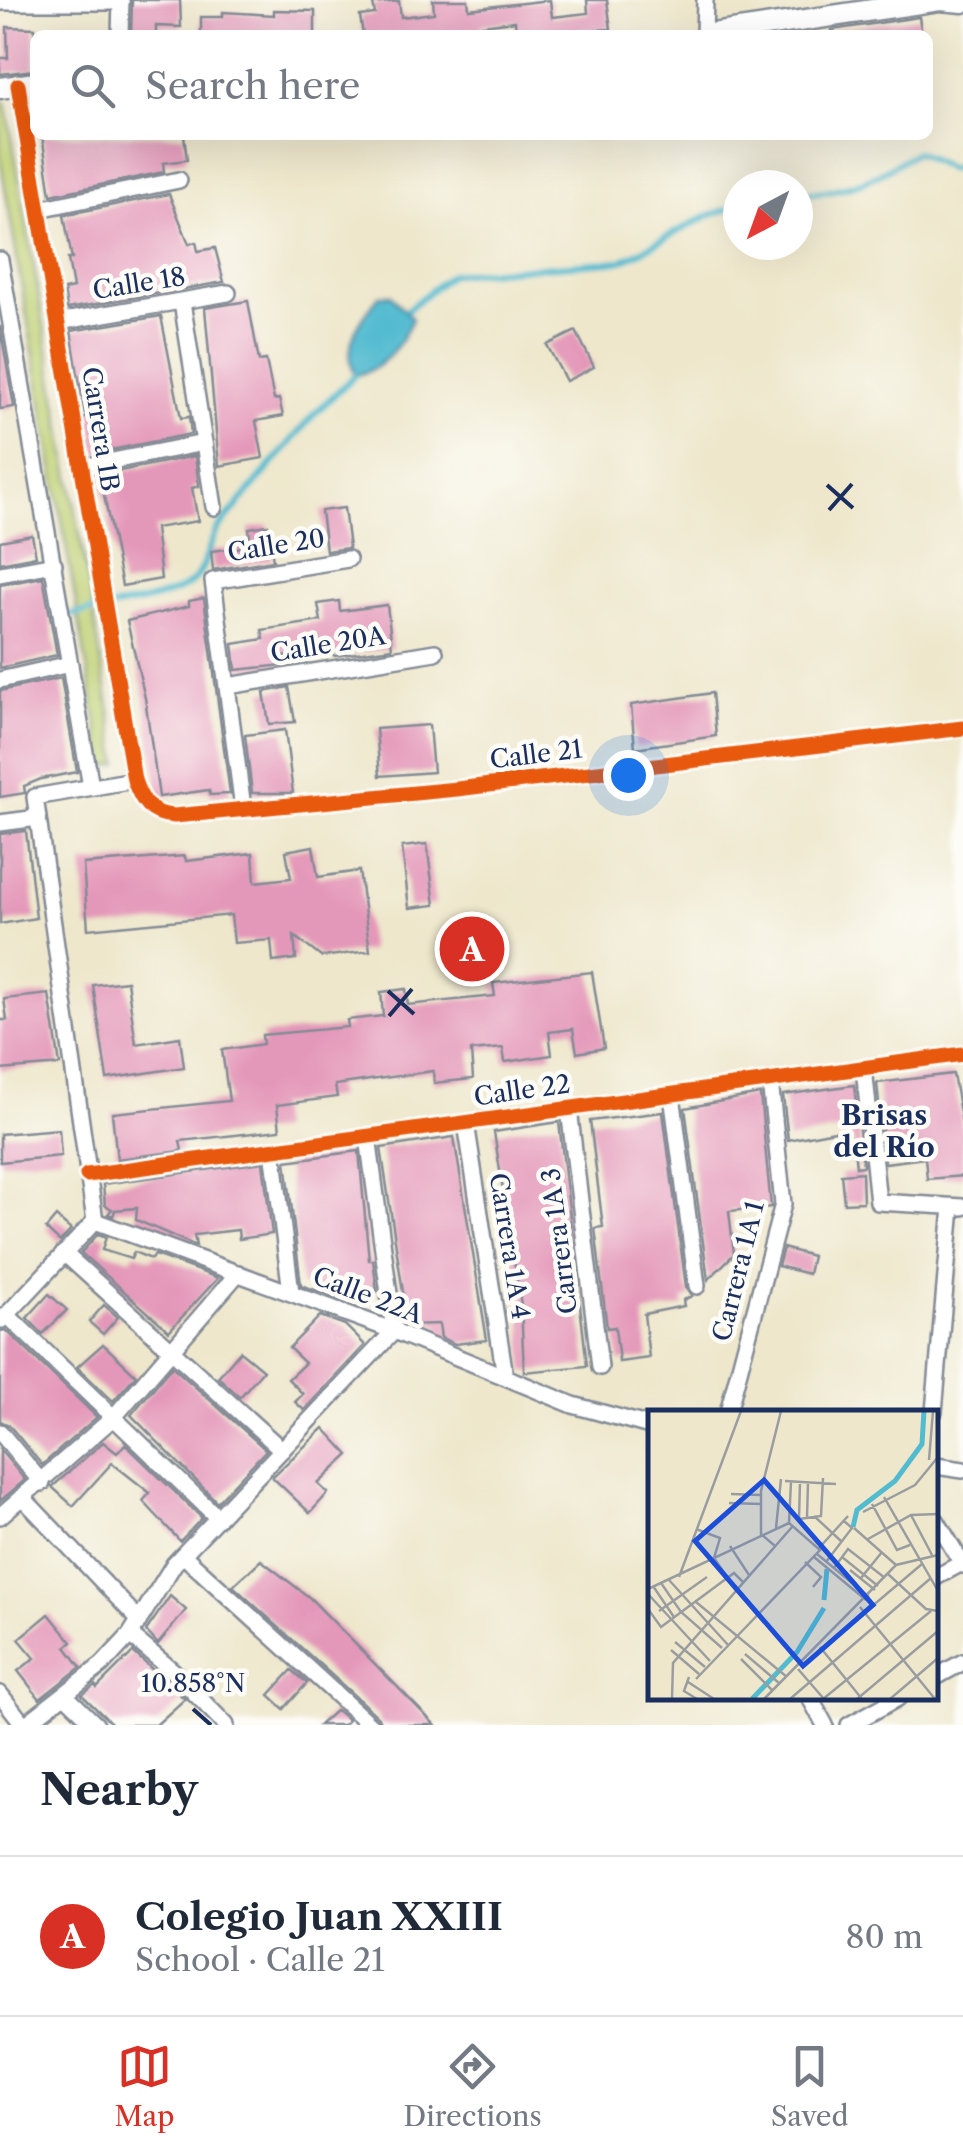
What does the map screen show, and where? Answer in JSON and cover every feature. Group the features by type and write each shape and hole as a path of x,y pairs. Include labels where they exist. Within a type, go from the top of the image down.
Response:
{"street":[{"path":"704,30 705,0"},
{"path":"738,30 940,0 963,2"},
{"path":"0,2 121,1 120,30"},
{"name":"Carrera 1B","path":"18,86 134,780"},
{"path":"39,209 178,180"},
{"path":"0,260 91,787"},
{"name":"Calle 18","path":"58,322 228,293"},
{"path":"182,302 214,507"},
{"path":"82,467 204,444"},
{"name":"Calle 20","path":"228,686 213,581 348,559"},
{"path":"0,574 54,564"},
{"name":"Calle 20A","path":"228,686 435,652"},
{"path":"0,680 70,664"},
{"path":"228,686 243,808"},
{"name":"Calle 21","path":"134,780 141,802 162,816 458,789 963,728"},
{"path":"134,780 35,797 94,1220 3,1318 218,1518"},
{"path":"0,822 38,818"},
{"path":"962,1054 963,1062"},
{"name":"Calle 22","path":"88,1175 962,1054"},
{"path":"864,1068 878,1202 957,1207 934,1410"},
{"name":"Carrera 1A 1","path":"729,1410 784,1204 770,1081"},
{"path":"672,1095 697,1286"},
{"name":"Carrera 1A 3","path":"568,1109 600,1367"},
{"name":"Carrera 1A 4","path":"466,1123 505,1376"},
{"path":"0,1694 24,1725 66,1696 130,1635 183,1555 394,1331 368,1136"},
{"path":"273,1150 291,1292"},
{"name":"Calle 22A","path":"94,1220 394,1331 621,1421 648,1426"},
{"path":"64,1253 282,1450"},
{"path":"0,1516 112,1418 238,1273"},
{"path":"0,1432 42,1483"},
{"path":"938,1466 963,1470"},
{"path":"23,1498 139,1620"},
{"path":"938,1523 962,1564 938,1576"},
{"path":"183,1555 370,1725"},
{"path":"130,1635 174,1671 226,1725"},
{"path":"938,1676 963,1662"},
{"path":"66,1696 96,1725"},
{"path":"811,1700 826,1725"},
{"path":"849,1725 894,1700"}],"green space":[{"path":"6,102 119,764 104,767 0,159 0,103"}],"water":[{"path":"380,295 391,295 412,319 383,362 355,375 350,353 355,332"}],"building":[{"path":"132,0 180,0 181,27 131,30"},
{"path":"433,0 468,0 469,9 550,0 552,17 588,13 587,0 607,0 611,29 516,30 515,21 482,25 482,30 362,30 360,16 375,14 373,4 399,1 401,17 434,13"},
{"path":"274,10 315,11 315,30 201,30 201,17 223,17 223,12 274,15"},
{"path":"919,17 921,30 832,30"},
{"path":"7,27 35,28 30,30 30,71 0,74 0,58 8,58"},
{"path":"43,140 185,140 187,160 163,163 164,172 51,195"},
{"path":"169,194 189,244 196,242 198,251 215,248 224,282 67,309 64,290 73,288 64,215"},
{"path":"248,301 259,361 266,360 274,400 279,399 283,416 256,421 263,458 219,466 205,308"},
{"path":"161,316 181,418 189,417 191,434 96,453 89,418 85,418 71,331"},
{"path":"0,326 14,407 0,409"},
{"path":"576,331 594,367 566,381 547,345"},
{"path":"195,456 199,486 192,488 198,521 155,528 161,579 122,586 100,475"},
{"path":"344,508 349,548 326,551 321,511"},
{"path":"268,525 273,560 213,570 211,551 251,546 249,528"},
{"path":"32,535 36,556 0,563 0,541"},
{"path":"43,577 57,655 0,668 0,585"},
{"path":"204,598 230,794 210,795 209,790 159,797 145,698 127,621 189,606 189,601"},
{"path":"339,601 340,611 387,605 392,648 335,656 325,650 283,657 285,665 236,670 233,644 264,639 262,630 321,621 318,604"},
{"path":"61,678 77,772 41,779 24,786 25,793 0,797 0,691"},
{"path":"289,687 295,722 269,724 264,692"},
{"path":"712,693 716,736 635,748 631,705"},
{"path":"429,725 433,772 380,776 376,729"},
{"path":"285,730 293,793 252,793 245,735"},
{"path":"26,831 36,918 0,924 0,834"},
{"path":"427,844 435,905 409,908 402,847"},
{"path":"313,846 318,877 359,871 370,951 321,957 294,936 296,959 273,962 271,940 234,943 231,915 88,929 83,864 185,856 186,861 253,853 255,882 291,878 286,851"},
{"path":"592,972 604,1048 577,1053 573,1029 549,1032 552,1055 505,1062 503,1048 471,1051 473,1079 434,1083 433,1071 335,1085 337,1097 277,1105 280,1130 180,1141 182,1151 117,1159 112,1113 229,1101 222,1050 263,1044 262,1035 348,1027 347,1020 383,1016 381,992 406,989 408,1005 495,996 493,983"},
{"path":"127,981 136,1044 180,1037 184,1067 107,1079 93,985"},
{"path":"49,994 60,1065 0,1070 0,1020 7,1020 4,999"},
{"path":"953,1074 963,1129 963,1176 927,1179 925,1158 885,1163 877,1083"},
{"path":"854,1085 863,1166 856,1167 853,1139 842,1140 840,1130 788,1140 783,1095"},
{"path":"760,1094 771,1207 729,1211 734,1254 708,1280 685,1108"},
{"path":"663,1112 686,1287 692,1296 683,1300 684,1306 644,1314 649,1358 619,1362 615,1327 607,1328 595,1228 603,1227 590,1121"},
{"path":"559,1122 587,1366 524,1372 521,1305 494,1132"},
{"path":"59,1129 61,1156 0,1162 0,1134"},
{"path":"454,1137 487,1340 455,1344 441,1338 439,1324 408,1325 381,1148"},
{"path":"359,1151 369,1260 373,1260 377,1291 340,1299 301,1285 286,1161"},
{"path":"263,1162 272,1234 239,1239 238,1230 194,1235 196,1246 136,1220 137,1208 115,1210 113,1216 108,1214 112,1209 105,1205 103,1184"},
{"path":"862,1172 863,1202 844,1203 841,1174"},
{"path":"56,1217 71,1230 60,1242 46,1229"},
{"path":"98,1234 106,1237 102,1250 131,1259 134,1252 151,1259 155,1255 218,1278 169,1331 81,1253"},
{"path":"783,1248 812,1256 808,1274 778,1266"},
{"path":"49,1294 67,1310 43,1334 27,1318"},
{"path":"104,1305 118,1317 103,1334 89,1322"},
{"path":"320,1316 345,1325 365,1345 304,1410 295,1402 303,1394 288,1379 305,1363 289,1348"},
{"path":"6,1330 97,1417 42,1465 9,1425 0,1421 0,1331"},
{"path":"103,1344 136,1375 113,1401 77,1367"},
{"path":"240,1351 263,1370 240,1397 218,1377"},
{"path":"172,1366 266,1450 217,1502 131,1415"},
{"path":"324,1428 349,1455 318,1484 328,1493 310,1513 272,1477"},
{"path":"103,1442 117,1453 125,1444 202,1518 180,1541 143,1501 150,1493 112,1463 73,1506 52,1487"},
{"path":"0,1450 25,1480 0,1501"},
{"path":"261,1560 310,1598 435,1725 381,1725 378,1717 233,1586"},
{"path":"170,1596 186,1610 158,1644 146,1631"},
{"path":"49,1614 72,1642 66,1647 81,1667 40,1699 18,1671 35,1658 19,1639"},
{"path":"133,1652 185,1699 156,1725 113,1725 82,1695 95,1685 97,1688"},
{"path":"292,1670 307,1683 284,1709 269,1695"},
{"path":"336,1710 348,1720 343,1725 319,1725"}],"waterway":[{"path":"813,192 861,182 916,152 950,169 963,166"},
{"path":"408,309 451,274 622,261 723,211"},
{"path":"61,617 153,599 196,578 218,529 314,414 355,375"}],"cycle path":[{"path":"18,85 134,780 143,800 153,810 174,816 457,789 963,728"},
{"path":"87,1175 963,1054"}],"place":[{"name":"Colegio Juan XXIII","path":"472,949"}],"district":[{"name":"Brisas del Río","path":"884,1131"}]}
